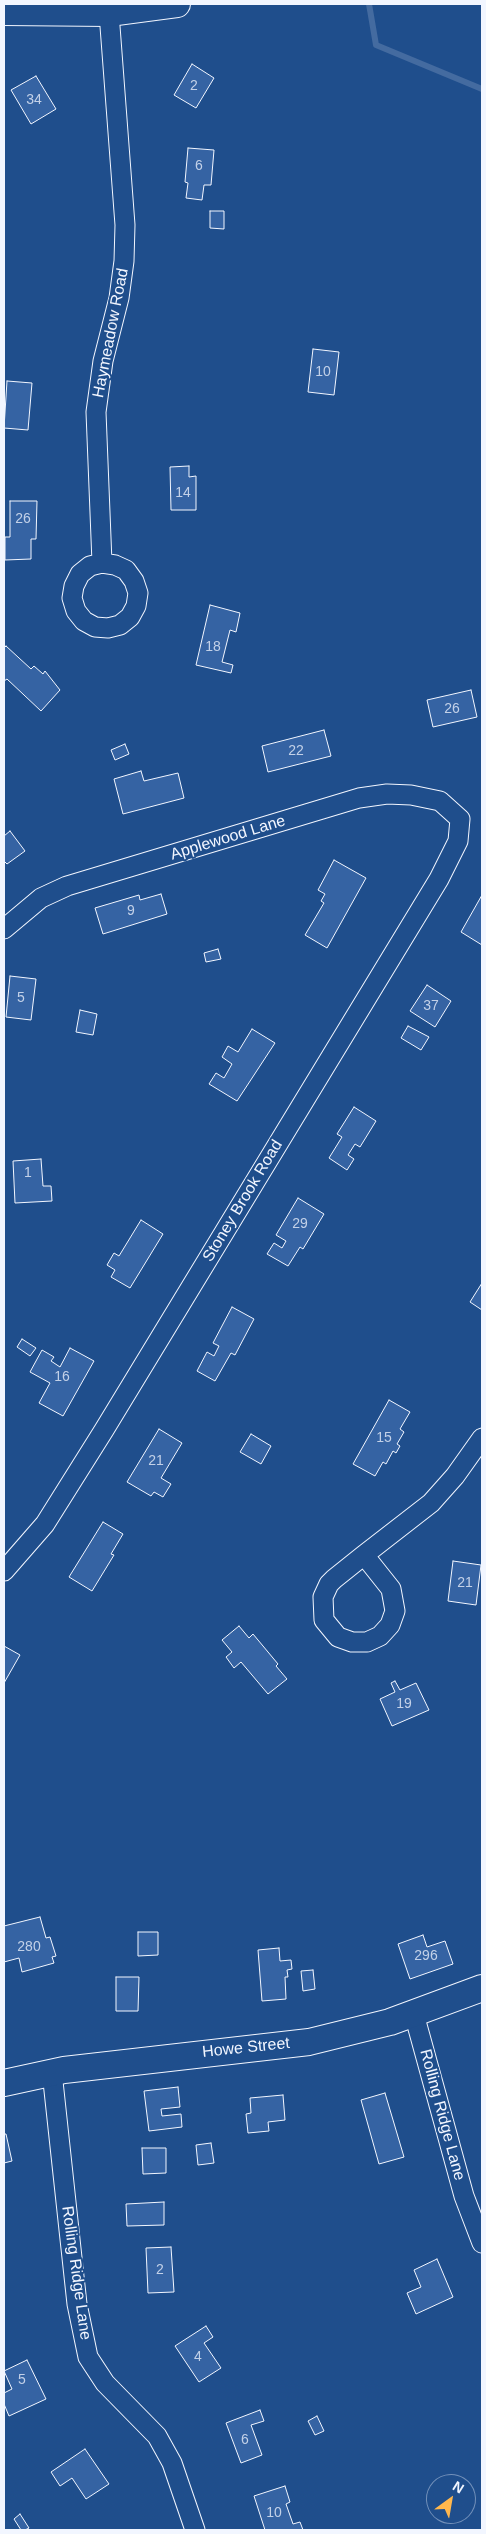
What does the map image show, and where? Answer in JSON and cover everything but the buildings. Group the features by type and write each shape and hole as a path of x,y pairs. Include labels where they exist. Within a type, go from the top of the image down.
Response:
{"street":[{"path":"4,12 109,13 176,4"},
{"name":"Haymeadow Road","path":"102,563 96,412 103,361 119,298 124,261 125,225 109,13"},
{"name":"Applewood Lane","path":"4,929 41,898 67,886 359,798 386,794 411,795 440,801 460,819"},
{"name":"Stoney Brook Road","path":"4,1571 45,1524 120,1405 438,879 458,841 460,819"},
{"path":"364,1555 391,1589 395,1611 390,1625 380,1636 367,1642 352,1642 338,1637 328,1626 322,1612 323,1598 334,1579 364,1555 430,1503 455,1476 482,1438"},
{"name":"Howe Street","path":"4,2083 52,2072 246,2047 309,2042 390,2022 482,1988"},
{"name":"Rolling Ridge Lane","path":"414,2014 464,2196 482,2243"},
{"name":"Rolling Ridge Lane","path":"52,2072 77,2304 88,2357 105,2383 157,2436 172,2463 195,2530"}],"waterway":[{"path":"369,4 376,45 482,89"}]}
